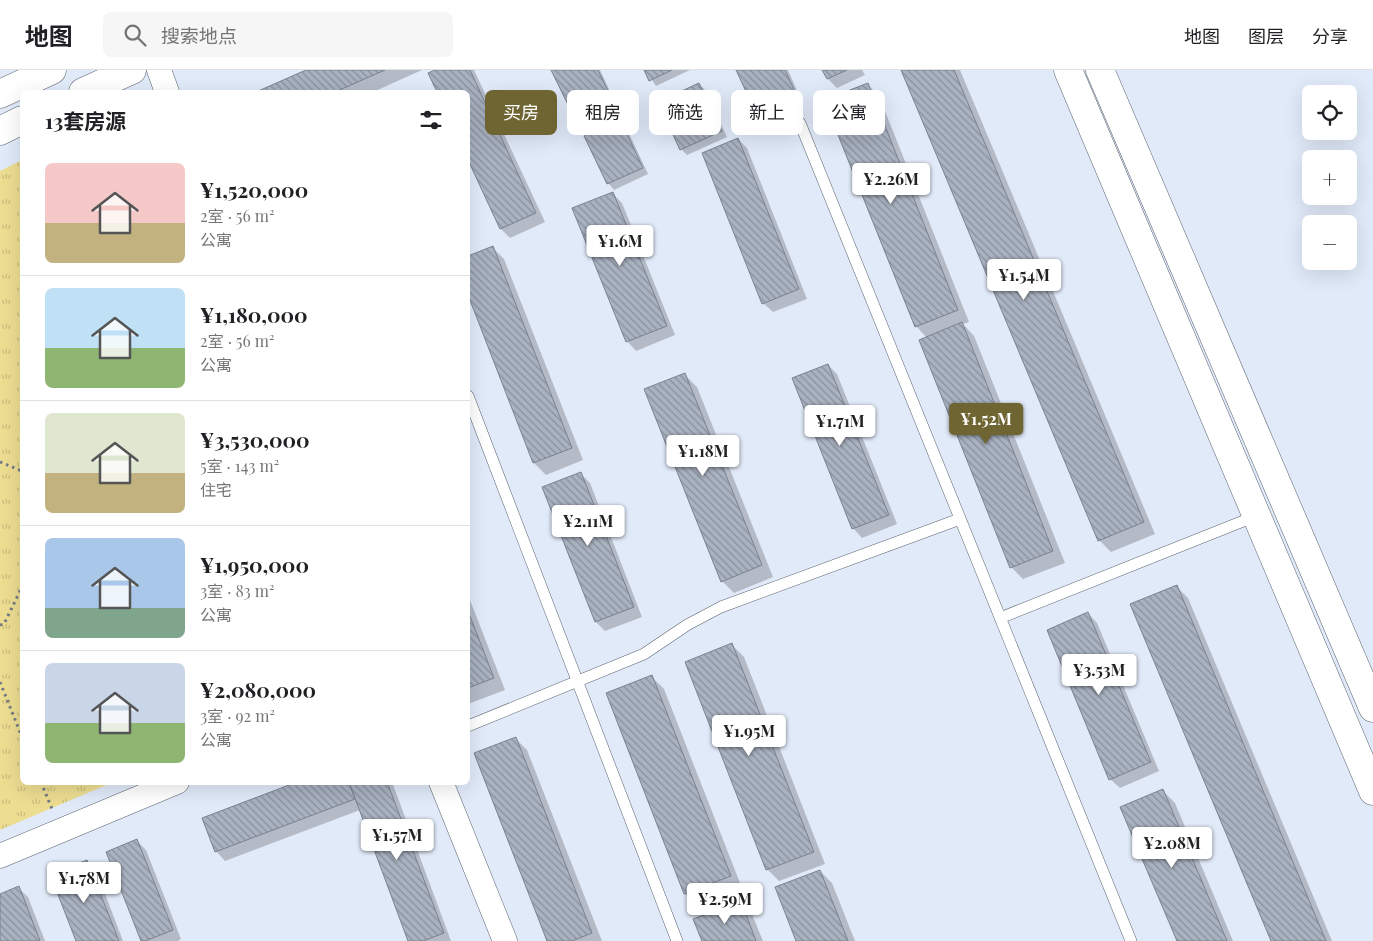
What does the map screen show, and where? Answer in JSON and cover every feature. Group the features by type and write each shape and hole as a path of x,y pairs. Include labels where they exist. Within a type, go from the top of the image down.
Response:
{"street":[{"path":"0,94 52,70"},
{"path":"87,90 132,70"},
{"path":"158,70 167,90"},
{"path":"1068,70 1373,791"},
{"path":"1100,70 1373,708"},
{"path":"0,130 20,121"},
{"path":"0,856 170,785"},
{"path":"443,785 505,941"}],"lane":[{"path":"803,130 1131,941"},
{"path":"470,401 677,941"},
{"path":"1000,618 1256,516"},
{"path":"470,725 644,654 687,625 721,607 960,519"}],"path":[{"path":"0,462 20,470"},
{"path":"0,625 4,624 20,591"},
{"path":"0,682 20,732"}],"green space":[{"path":"20,161 20,785 106,785 0,830 0,171"}],"building":[{"path":"306,70 385,70 340,90 261,90"},
{"path":"435,70 470,70 485,102 485,135 500,135 536,213 500,229 470,164 470,90 436,90 428,73"},
{"path":"551,70 598,70 608,90 567,90 567,103"},
{"path":"644,70 672,70 649,81"},
{"path":"736,70 785,70 794,90 745,90"},
{"path":"822,70 847,70 827,79"},
{"path":"901,70 954,70 1144,522 1098,541"},
{"path":"699,83 702,90 684,90"},
{"path":"868,83 871,90 850,90"},
{"path":"885,126 958,310 915,327 838,135 885,135"},
{"path":"628,135 643,168 607,184 584,136"},
{"path":"673,135 713,135 680,150"},
{"path":"738,138 799,289 762,304 702,153"},
{"path":"613,192 667,326 626,342 572,208"},
{"path":"493,246 572,448 533,463 470,300 470,255"},
{"path":"962,322 1053,551 1010,568 919,340"},
{"path":"828,364 889,515 852,529 792,378"},
{"path":"685,373 762,565 721,582 644,389"},
{"path":"581,472 634,607 595,622 542,487"},
{"path":"1177,585 1326,941 1271,941 1130,604"},
{"path":"1088,612 1151,762 1109,780 1047,630"},
{"path":"470,616 494,678 470,687"},
{"path":"732,643 814,852 766,870 685,662"},
{"path":"652,675 731,876 684,894 606,693"},
{"path":"516,737 592,933 572,941 547,941 474,753"},
{"path":"289,785 350,785 355,799 215,852 202,818"},
{"path":"350,785 388,785 444,933 423,941 408,941"},
{"path":"1163,789 1227,941 1177,941 1120,807"},
{"path":"137,839 173,930 145,941 141,941 106,852"},
{"path":"87,860 119,941 76,941 50,874"},
{"path":"820,870 848,941 796,941 775,887"},
{"path":"19,886 40,941 0,941 0,894"},
{"path":"741,901 756,941 702,941 693,919"}]}
